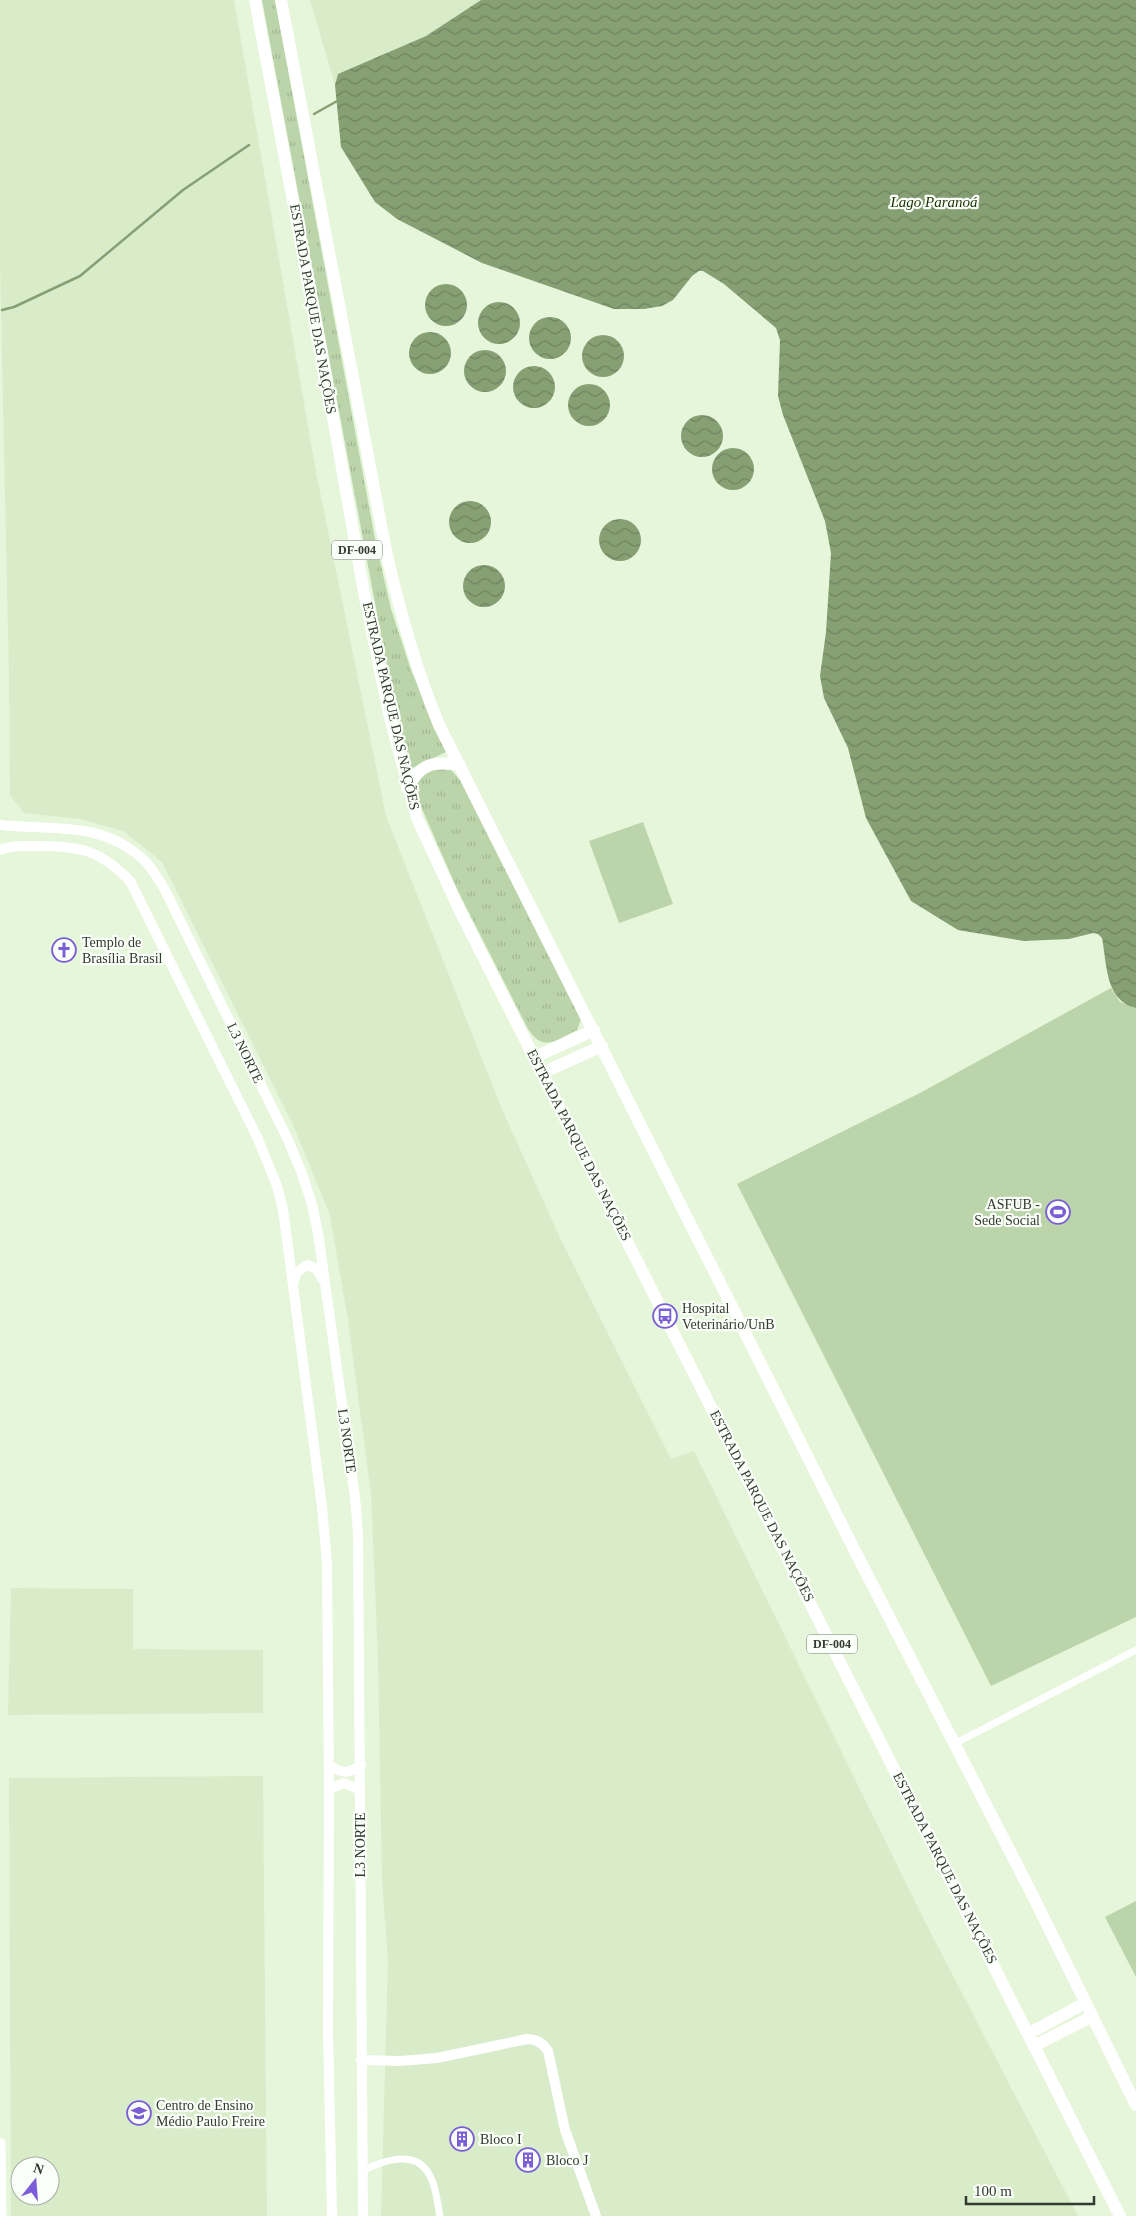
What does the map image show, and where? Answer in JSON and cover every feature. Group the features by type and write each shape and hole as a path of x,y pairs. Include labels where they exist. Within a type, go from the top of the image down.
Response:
{"highway":[{"name":"ESTRADA PARQUE DAS NAÇÕES","path":"255,0 319,338 365,598 407,788 427,843 1120,2216"},
{"name":"ESTRADA PARQUE DAS NAÇÕES","path":"282,0 384,542 403,626 439,725 954,1744 1033,1896 1136,2105"},
{"path":"407,788 415,774 426,766 439,762 460,765"},
{"path":"535,1058 594,1030"},
{"path":"542,1073 602,1046"},
{"path":"1028,2034 1085,2004"},
{"path":"1034,2046 1091,2016"}],"main road":[{"name":"L3 NORTE","path":"0,825 86,830 107,836 127,846 147,863 165,890 288,1140 312,1204 325,1283 357,1518 361,1765 363,2216"},
{"name":"L3 NORTE","path":"0,850 12,846 68,846 84,849 98,854 116,867 130,881 268,1161 277,1186 293,1282 322,1507 326,1554 329,1765 328,2030 332,2216"},
{"path":"293,1282 297,1272 307,1265 316,1268 325,1283"},
{"path":"329,1765 342,1772 350,1772 361,1765"},
{"path":"329,1789 344,1783 360,1790"},
{"path":"361,2060 437,2058 527,2039 533,2039 543,2044 548,2051 565,2130 596,2216"},
{"path":"0,2144 1,2216"}],"street":[{"path":"954,1744 1136,1650"},
{"path":"363,2171 379,2162 388,2160 400,2159 420,2165 427,2170 431,2178 440,2216"}],"shaded area":[{"path":"0,0 234,0 316,472 386,816 501,1107 561,1240 671,1459 694,1451 924,1920 1078,2216 381,2216 388,1960 382,1880 378,1657 371,1494 348,1320 330,1215 293,1125 162,862 123,831 79,819 24,813 10,795 0,265"},
{"path":"310,0 481,0 426,36 339,74 335,85"},
{"path":"11,1588 133,1589 133,1649 263,1650 263,1713 8,1715"},
{"path":"263,1776 267,2216 11,2216 11,2206 60,2206 60,2156 11,2156 9,1778"}],"green space":[{"path":"262,0 275,0 376,544 391,609 411,670 446,752 410,769 384,651"},
{"path":"436,768 451,770 461,781 581,1019 577,1030 551,1042 545,1042 539,1041 528,1029 457,889 419,802 417,785 419,781 425,774"},
{"path":"643,822 673,904 619,923 589,841"},
{"path":"1111,988 1120,1002 1136,1008 1136,1617 991,1686 737,1184 920,1093"},
{"path":"1136,1901 1136,1977 1105,1917"}],"water":[{"name":"Lago Paranoá","path":"481,0 1136,0 1136,1008 1118,998 1113,990 1109,980 1102,938 1098,934 1093,933 1069,939 1024,941 958,930 911,901 866,818 848,748 824,698 820,676 826,632 831,553 825,521 783,415 778,396 780,340 776,328 724,284 703,271 699,271 692,276 673,300 662,306 644,309 614,309 482,263 397,219 375,202 341,147 335,85 338,74 426,36"},
{"path":"446,284 461,290 467,305 461,320 446,326 431,320 425,305 431,290"},
{"path":"499,302 514,308 520,323 514,338 499,344 484,338 478,323 484,308"},
{"path":"550,317 565,323 571,338 565,353 550,359 535,353 529,338 535,323"},
{"path":"430,332 445,338 451,353 445,368 430,374 415,368 409,353 415,338"},
{"path":"603,335 618,341 624,356 618,371 603,377 588,371 582,356 588,341"},
{"path":"485,350 500,356 506,371 500,386 485,392 470,386 464,371 470,356"},
{"path":"534,366 549,372 555,387 549,402 534,408 519,402 513,387 519,372"},
{"path":"589,384 604,390 610,405 604,420 589,426 574,420 568,405 574,390"},
{"path":"702,415 717,421 723,436 717,451 702,457 687,451 681,436 687,421"},
{"path":"733,448 748,454 754,469 748,484 733,490 718,484 712,469 718,454"},
{"path":"470,501 485,507 491,522 485,537 470,543 455,537 449,522 455,507"},
{"path":"620,519 635,525 641,540 635,555 620,561 605,555 599,540 605,525"},
{"path":"484,565 499,571 505,586 499,601 484,607 469,601 463,586 469,571"}],"waterway":[{"path":"314,114 339,100"},
{"path":"2,310 14,307 80,276 183,190 249,145"}],"place":[{"name":"Templo de Brasília Brasil","path":"64,950"},
{"name":"ASFUB - Sede Social","path":"1058,1212"},
{"name":"Hospital Veterinário/UnB","path":"665,1316"},
{"name":"Centro de Ensino Médio Paulo Freire","path":"139,2113"},
{"name":"Bloco I","path":"462,2139"},
{"name":"Bloco J","path":"528,2160"}]}
